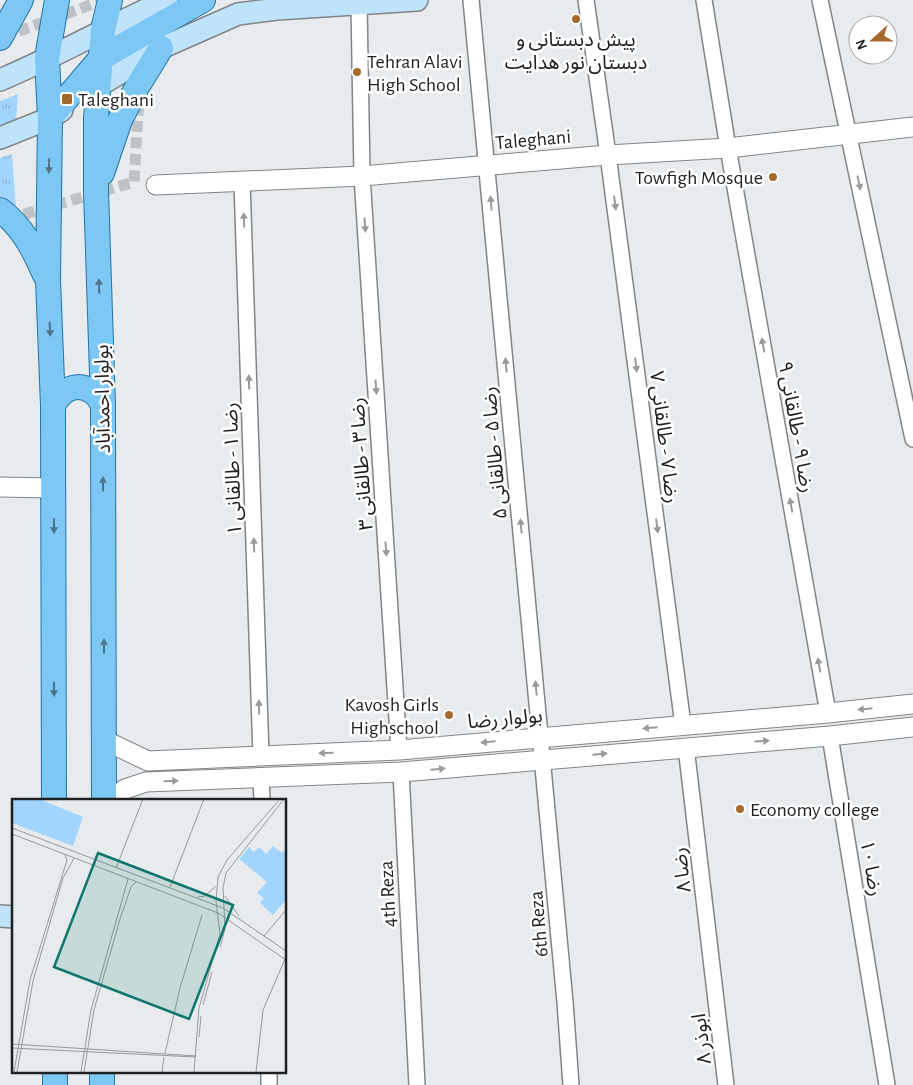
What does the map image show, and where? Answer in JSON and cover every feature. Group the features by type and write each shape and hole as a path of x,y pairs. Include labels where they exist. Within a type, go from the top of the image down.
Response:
{"main road":[{"path":"0,38 21,0"},
{"path":"54,799 54,488 48,280 50,118 47,58 57,0"},
{"name":"بولوار احمدآباد","path":"104,799 103,405 96,191 96,118 97,86 103,30 110,0"},
{"path":"0,80 167,0"},
{"path":"50,118 101,58 203,0"},
{"path":"0,138 50,118 97,86 232,7 277,9 417,0"},
{"path":"96,191 120,120 137,87 161,48"},
{"path":"0,210 12,219 26,236 48,280"},
{"path":"53,406 62,393 78,387 93,392 103,405"},
{"path":"55,1072 55,1085"},
{"path":"102,1072 102,1085"}],"street":[{"name":"رضا ۵ - طالقانی ۵","path":"472,0 543,759"},
{"name":"رضا ۷ - طالقانی ۷","path":"586,0 683,725"},
{"name":"رضا ۹ - طالقانی ۹","path":"704,0 728,148 828,713"},
{"path":"820,0 913,439"},
{"name":"رضا ۳ - طالقانی ۳","path":"359,4 362,176 399,750"},
{"name":"Taleghani","path":"156,185 362,176 608,155 728,148 913,128"},
{"name":"رضا ۱ - طالقانی ۱","path":"242,182 261,756"},
{"path":"0,487 54,488"},
{"name":"بولوار رضا","path":"104,740 148,761 399,750 913,704"},
{"path":"828,713 830,736"},
{"path":"110,799 125,789 146,782 401,772 830,736 913,727"},
{"name":"رضا ۱۰","path":"830,736 887,1085"},
{"name":"رضا ۸","path":"686,747 715,988"},
{"name":"6th Reza","path":"543,759 571,1085"},
{"path":"146,782 141,779 139,768 142,763 148,761"},
{"name":"4th Reza","path":"401,772 417,1085"},
{"path":"261,778 262,799"},
{"name":"ابوذر ۸","path":"715,988 726,1085"},
{"path":"269,1072 269,1085"}],"green space":[{"path":"18,94 16,121 0,128 0,101"},
{"path":"12,154 16,208 0,196 0,158"}],"tunnel":[{"path":"3,37 104,0"},
{"path":"8,219 134,182 139,97"}],"place":[{"name":"پیش دبستانی و دبستان نور هدایت","path":"576,19"},
{"name":"Tehran Alavi High School","path":"357,72"},
{"name":"Taleghani","path":"67,99"},
{"name":"Towfigh Mosque","path":"773,177"},
{"name":"Kavosh Girls Highschool","path":"449,715"},
{"name":"Economy college","path":"740,809"}]}
